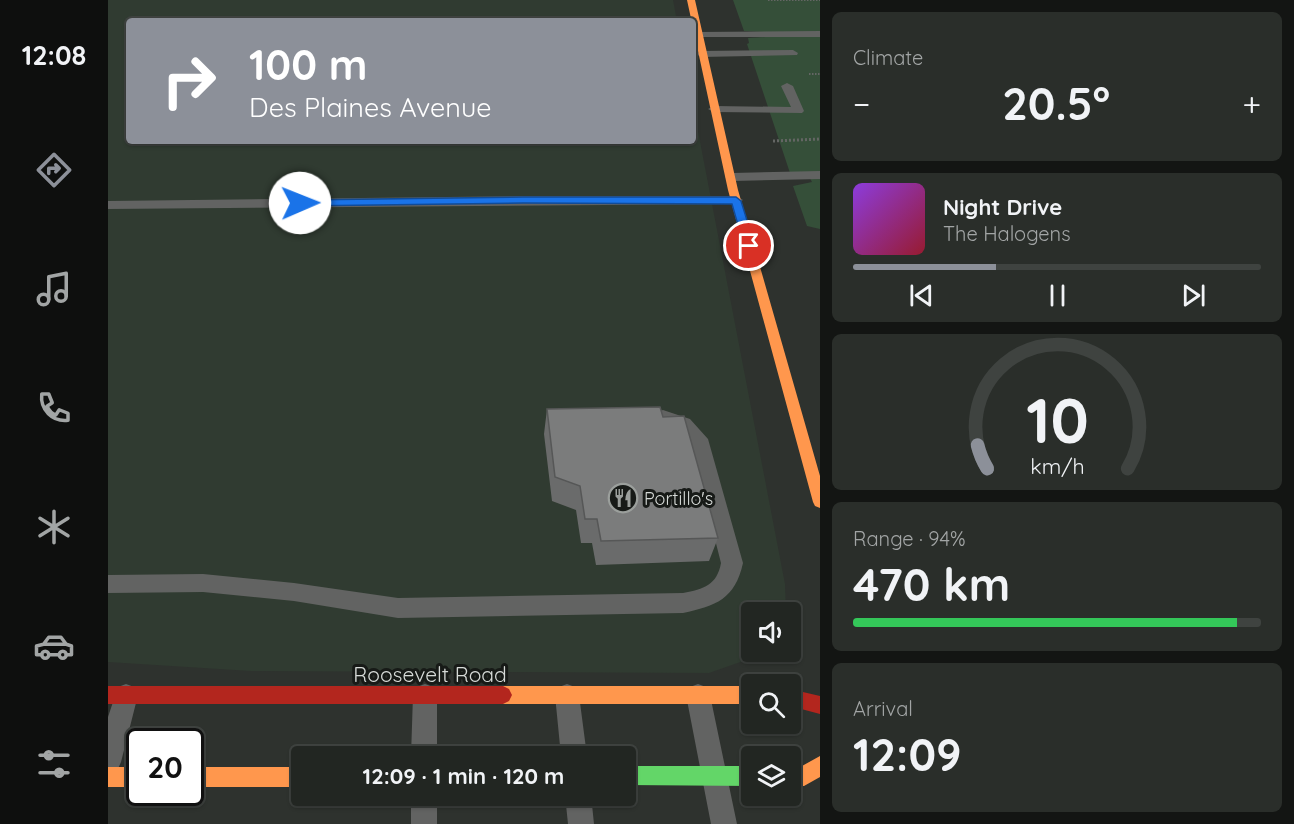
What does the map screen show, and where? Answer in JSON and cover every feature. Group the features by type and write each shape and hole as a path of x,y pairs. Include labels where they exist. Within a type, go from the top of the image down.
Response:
{"main road":[{"path":"690,0 694,18"},
{"path":"696,30 736,201 820,499"},
{"name":"Roosevelt Road","path":"117,695 741,695"},
{"path":"801,700 820,705"},
{"path":"801,776 820,766"},
{"path":"636,776 741,776"},
{"path":"108,777 126,777"},
{"path":"204,777 291,777"}],"lane":[{"path":"697,35 820,34"},
{"path":"701,54 793,53"},
{"path":"714,108 798,111 787,86"},
{"path":"732,177 820,175"},
{"path":"108,205 523,200 736,201"},
{"path":"108,584 202,583 294,592 398,608 683,603 703,599 717,593 724,586 730,576 732,563 699,439 692,429 678,419 661,417"},
{"path":"108,762 117,695"},
{"path":"424,746 425,695"},
{"path":"567,695 573,746"},
{"path":"698,695 724,824"},
{"path":"424,806 424,824"},
{"path":"579,806 581,824"}],"path":[{"path":"768,0 820,0"},
{"path":"773,141 820,139"}],"shaded area":[{"path":"108,0 673,0 676,18 126,18 126,144 696,144 696,121 785,584 786,602 741,602 741,662 709,673 251,671 108,662"}],"green space":[{"path":"733,0 820,0 820,229 807,226 793,186 812,182 807,173 790,173 747,44 749,43 748,38 766,37 763,32 744,31"}],"building":[{"name":"Portillo's","path":"660,407 663,417 684,416 718,538 601,541 597,519 585,519 580,486 555,477 547,409"}],"traffic: fast":[{"path":"636,776 741,776"}],"traffic: slow":[{"path":"691,0 695,18"},
{"path":"696,23 733,190 820,502"},
{"path":"503,695 741,695"},
{"path":"801,776 820,766"},
{"path":"108,777 126,777"},
{"path":"204,777 291,777"}],"traffic: jam":[{"path":"108,695 503,695"},
{"path":"801,700 820,705"}],"place":[{"name":"Portillo's","path":"623,498"}],"route":[{"path":"300,203 523,200 736,201 749,246"}]}
